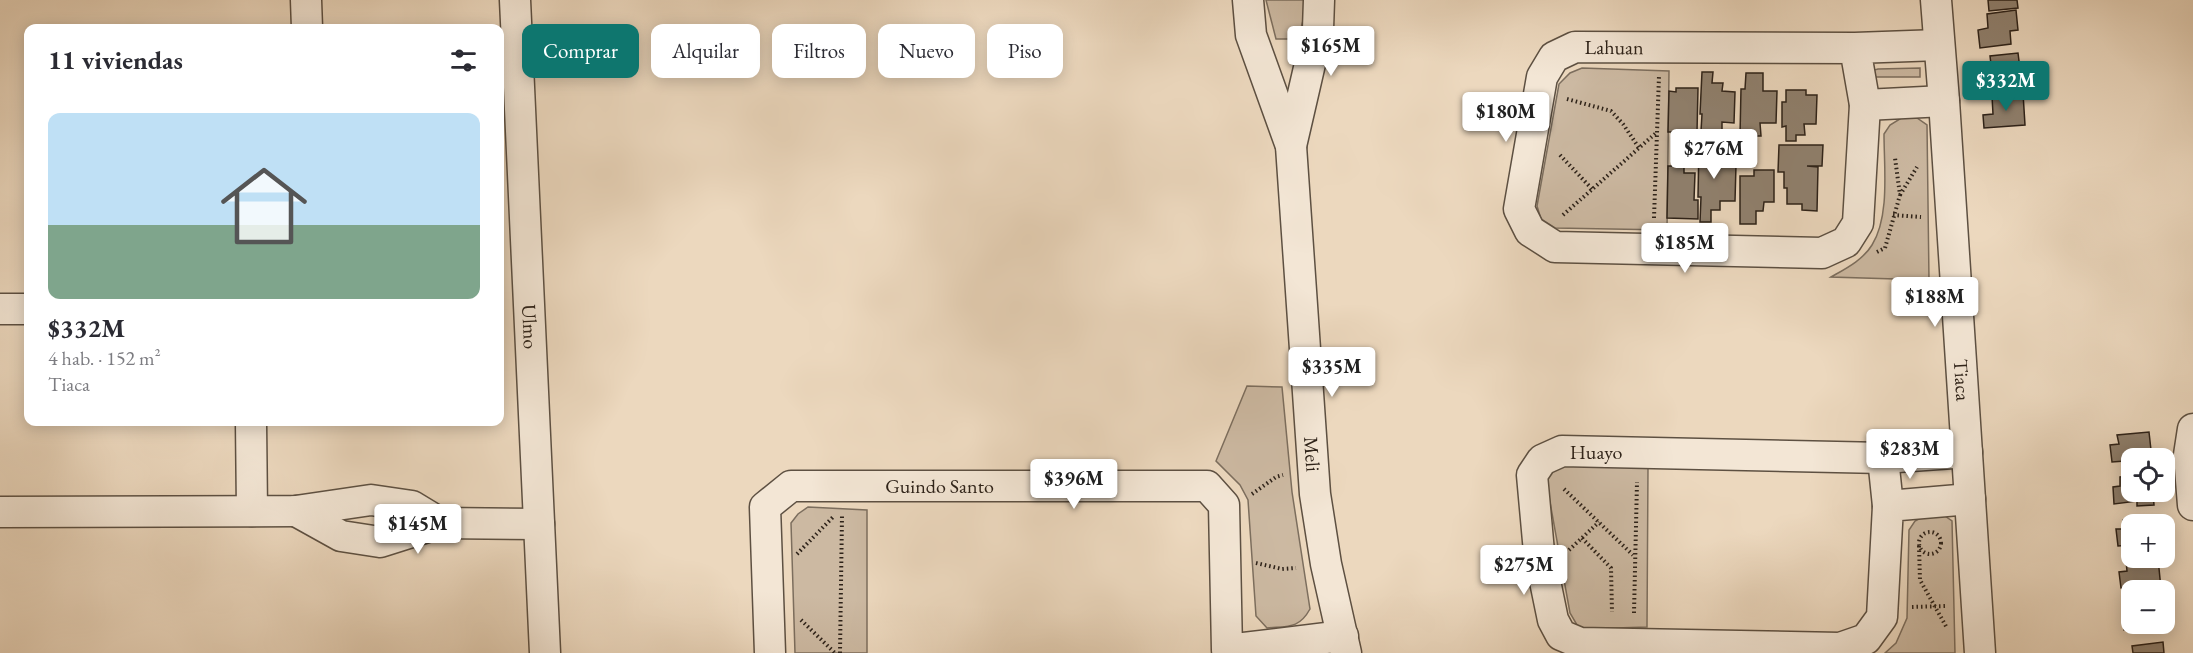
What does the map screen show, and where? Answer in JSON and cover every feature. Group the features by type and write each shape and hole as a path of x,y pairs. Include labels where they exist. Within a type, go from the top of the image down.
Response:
{"street":[{"path":"306,0 307,24"},
{"name":"Ulmo","path":"515,0 545,653"},
{"name":"Meli","path":"1248,0 1251,35 1291,146 1315,494 1326,564 1345,645"},
{"name":"Meli","path":"1291,146 1318,29 1319,0"},
{"name":"Tiaca","path":"1936,0 1980,653"},
{"name":"Lahuan","path":"1538,237 1530,231 1519,209 1542,77 1554,57 1575,47 1855,48 1939,45"},
{"path":"1538,237 1555,247 1822,253 1846,242 1858,223 1865,105 1855,48"},
{"path":"1865,105 1944,101"},
{"path":"0,309 24,309"},
{"path":"251,426 252,511"},
{"path":"2193,429 2189,455 2193,505"},
{"name":"Huayo","path":"1539,465 1542,460 1562,451 1883,458 1967,452"},
{"path":"1539,465 1532,475 1539,552 1553,620 1561,635 1580,643 1840,648 1866,639 1882,617 1888,506 1883,458"},
{"name":"Guindo Santo","path":"770,653 765,507 791,486 1207,486 1224,504 1228,651 1345,645"},
{"path":"1888,506 1970,499"},
{"path":"0,512 296,511 371,500 412,506 441,523"},
{"path":"296,511 342,536 380,542 441,523 539,524"}],"path":[{"path":"1653,249 1660,47"},
{"path":"1540,91 1611,111 1639,148"},
{"path":"1533,128 1592,189"},
{"path":"1538,237 1657,133"},
{"path":"1895,150 1900,195"},
{"path":"1836,247 1872,254 1885,248 1900,195 1919,163"},
{"path":"1858,213 1952,219"},
{"path":"1623,643 1638,452"},
{"path":"1539,465 1633,555"},
{"path":"1224,514 1276,477 1313,468"},
{"path":"768,583 842,507 840,653"},
{"path":"1919,546 1926,553 1933,554 1941,545 1940,538 1935,533 1928,532 1922,536 1919,546 1920,580 1950,634"},
{"path":"1582,538 1611,568 1623,643"},
{"path":"1225,557 1282,569 1326,564"},
{"path":"1883,608 1977,606"}],"shaded area":[{"path":"1266,0 1306,0 1298,39 1276,39"},
{"path":"1582,68 1669,71 1667,230 1555,228 1541,219 1537,206 1559,84 1570,73"},
{"path":"1920,68 1920,77 1875,77 1873,74 1874,70 1878,69"},
{"path":"1903,117 1917,118 1927,125 1929,280 1831,277 1864,255 1878,233 1885,191 1884,134 1890,125"},
{"path":"1247,386 1282,387 1292,492 1310,609 1302,620 1287,626 1267,628 1256,616 1248,500 1240,485 1216,461"},
{"path":"1565,465 1648,468 1647,627 1583,629 1577,625 1570,613 1546,480 1553,470"},
{"path":"808,507 867,510 867,653 795,653 791,523"},
{"path":"1928,514 1942,514 1952,521 1955,653 1885,653 1896,643 1907,618 1909,530 1915,521"}],"building":[{"path":"1988,0 2017,0 2018,8 1989,11"},
{"path":"2016,10 2018,30 2010,31 2011,44 1980,48 1978,30 1988,28 1987,14"},
{"path":"2018,53 2020,69 2027,68 2029,86 1981,90 1980,74 1992,73 1990,56"},
{"path":"1702,72 1713,72 1712,83 1723,83 1722,91 1735,92 1734,123 1722,122 1722,132 1701,131"},
{"path":"1746,73 1763,73 1763,91 1777,91 1776,123 1760,123 1761,136 1740,136 1741,89 1745,89"},
{"path":"1676,88 1698,88 1697,132 1668,132 1669,91 1676,92"},
{"path":"1786,90 1806,90 1806,95 1817,95 1816,124 1804,124 1805,135 1796,135 1796,141 1786,141 1786,126 1782,127 1782,102 1786,102"},
{"path":"2023,93 2025,125 1984,128 1983,115 1993,114 1992,96"},
{"path":"1699,143 1721,143 1721,165 1736,165 1735,201 1720,201 1720,210 1711,210 1711,222 1700,222"},
{"path":"1779,145 1823,145 1822,166 1807,166 1818,167 1817,211 1802,210 1802,204 1787,204 1784,172 1778,172"},
{"path":"1668,166 1684,166 1684,173 1695,173 1694,200 1698,200 1698,219 1667,218"},
{"path":"1754,170 1774,170 1774,202 1764,202 1763,211 1756,211 1756,224 1740,224 1740,176 1754,176"},
{"path":"2149,432 2151,448 2121,448 2121,461 2112,462 2110,445 2119,444 2117,435"},
{"path":"2120,477 2121,502 2129,502 2114,504 2113,487 2120,486"},
{"path":"2137,502 2154,502 2154,505 2137,506"},
{"path":"2116,529 2121,529 2121,546 2118,546"},
{"path":"2127,568 2159,568 2160,580 2121,580 2121,588 2119,572 2127,571"},
{"path":"2163,642 2164,653 2133,653 2132,646"}]}
